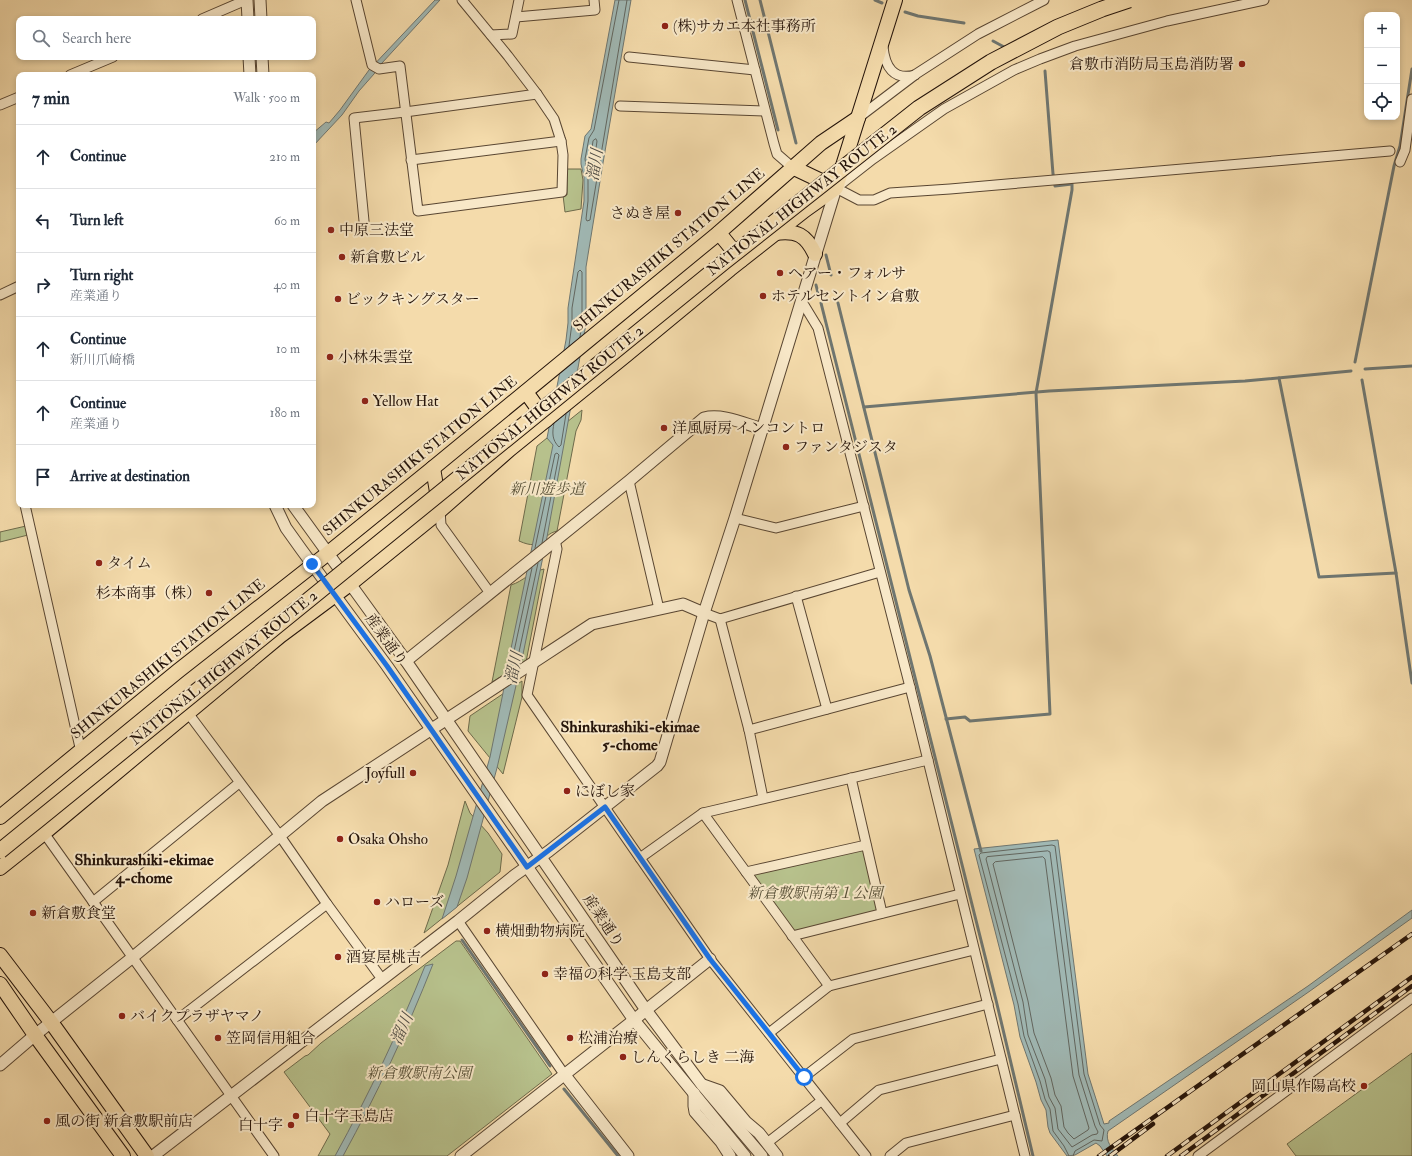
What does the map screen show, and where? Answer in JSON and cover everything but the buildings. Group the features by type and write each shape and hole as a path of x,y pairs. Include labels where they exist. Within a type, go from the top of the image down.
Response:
{"highway":[{"name":"NATIONAL HIGHWAY ROUTE 2","path":"0,852 806,195 919,108 990,62 1058,27 1129,0"}],"main road":[{"path":"0,868 280,636 350,584 440,510 510,449 740,260 836,188 895,0"},
{"name":"SHINKURASHIKI STATION LINE","path":"0,817 178,671 312,564 327,554 526,392 719,232 821,143 858,118"},
{"path":"792,167 836,188"},
{"path":"775,233 786,231 802,236 807,240 815,254"},
{"path":"719,232 740,260"},
{"path":"526,392 546,420"},
{"path":"433,468 440,510"},
{"path":"0,955 51,1022 147,1156"},
{"path":"0,984 122,1156"}],"street":[{"path":"209,16 247,0 248,16"},
{"path":"260,0 260,16"},
{"path":"356,0 375,67 400,66 418,212 562,192 563,155 561,140 554,119 537,94 462,0"},
{"path":"491,35 512,34 519,0"},
{"path":"516,16 595,10 594,0"},
{"path":"737,0 777,154 792,167"},
{"path":"858,118 916,74 978,34 1044,0"},
{"path":"153,1156 541,857 657,766 660,762 704,613 735,518 836,188 873,159 944,109 1014,70 1075,46 1167,21 1216,5 1258,1"},
{"path":"883,41 885,62 889,69 897,74 908,77 916,74"},
{"path":"629,57 755,70"},
{"path":"77,72 106,60"},
{"path":"249,60 250,72"},
{"path":"262,60 263,72"},
{"path":"364,221 354,118 537,94"},
{"path":"0,105 16,98"},
{"path":"1400,162 1405,150 1412,99"},
{"path":"620,106 765,111"},
{"path":"411,160 561,140"},
{"path":"836,188 859,200 874,200 890,193 1390,151"},
{"path":"0,295 16,287"},
{"path":"801,300 818,328 910,687 1025,1156"},
{"path":"406,661 630,481 704,418 712,416 720,417 762,429"},
{"path":"630,481 658,609"},
{"path":"735,518 776,528 864,506"},
{"path":"26,508 81,752"},
{"name":"産業通り","path":"276,508 286,528 387,666 634,1020 762,1156"},
{"name":"産業通り","path":"295,508 406,661 745,1156"},
{"path":"440,510 442,525 490,593"},
{"path":"555,540 557,549 527,696 710,959 866,1156"},
{"path":"0,1065 51,1022 133,958 322,801 592,624 683,604 720,619 880,572"},
{"path":"796,596 827,709"},
{"path":"720,619 749,730 763,798"},
{"path":"749,730 910,687"},
{"path":"188,713 280,836 327,904 382,979"},
{"path":"640,858 703,813 928,760"},
{"path":"851,778 882,913"},
{"path":"93,902 239,783"},
{"path":"703,813 829,986"},
{"path":"44,833 274,1156"},
{"path":"746,872 866,845"},
{"path":"792,936 960,894"},
{"path":"178,1020 327,904"},
{"path":"458,921 564,1074 628,1156"},
{"path":"769,1033 829,986 974,950"},
{"path":"461,1156 710,959"},
{"path":"1198,1156 1412,998"},
{"path":"804,1077 852,1039 988,1004"},
{"path":"840,1123 880,1090 1001,1059"},
{"path":"730,1156 721,1142 695,1112 694,1106 698,1089 720,1091 746,1122 759,1133 777,1156"},
{"path":"767,1143 821,1101"},
{"path":"890,1156 906,1143 1015,1116"}],"green space":[{"path":"567,169 581,169 583,180 581,209 565,212 563,195 567,195"},
{"name":"新川遊歩道","path":"582,410 581,420 576,431 557,531 547,536 538,544 533,545 519,541 537,446"},
{"path":"26,526 28,535 0,542 0,532"},
{"path":"544,569 526,662 492,682 511,585 534,572"},
{"path":"522,681 522,697 503,774 468,731 470,716"},
{"path":"465,801 470,813 488,833 502,854 500,872 424,933 448,865"},
{"name":"新倉敷駅南第１公園","path":"865,849 879,911 795,932 752,874"},
{"name":"新倉敷駅南公園","path":"456,941 460,941 552,1074 447,1156 318,1156 330,1134 284,1072"},
{"path":"1412,1053 1412,1156 1296,1156 1287,1144"}],"water":[{"path":"435,0 440,0 382,63 342,115 316,143 316,130 326,122 329,123 369,70"},
{"name":"溜川","path":"615,0 631,0 586,267 586,324 547,537 521,664 497,768 467,878 457,907 442,919 456,876 490,757 553,445 547,438 566,340 568,308 584,201 584,177 581,159 585,136 591,129"},
{"path":"1058,840 1088,1074 1104,1124 1109,1123 1109,1121 1308,986 1412,910 1412,918 1310,991 1108,1131 1108,1141 1111,1148 1118,1156 1107,1156 1096,1143 1075,1155 1067,1156 1050,1133 1046,1110 1041,1100 1020,1037 1014,1005 974,849"},
{"name":"溜川","path":"433,964 413,1013 368,1109 343,1156 335,1156 383,1062 425,966"}],"waterway":[{"path":"745,0 778,130"},
{"path":"760,0 796,143"},
{"path":"875,0 882,3"},
{"path":"905,12 918,16 964,23"},
{"path":"993,41 1006,48"},
{"path":"1355,362 1394,166 1400,146 1412,69"},
{"path":"946,719 965,717 970,721 1050,714 1036,393 1072,184 1055,186 1045,71"},
{"path":"826,255 831,275"},
{"path":"816,285 818,293"},
{"path":"821,303 996,1000 1033,1156"},
{"path":"838,303 909,590 930,656 981,851"},
{"path":"1365,369 1412,366"},
{"path":"864,407 1049,391 1245,381 1351,371"},
{"path":"1279,378 1319,577 1396,573"},
{"path":"1362,380 1396,573 1412,683"},
{"path":"462,940 550,1066"},
{"path":"564,1089 618,1156"}],"railway":[{"path":"1099,1156 1412,934"},
{"path":"1167,1156 1412,977"},
{"path":"1181,1156 1412,986"},
{"path":"1110,1156 1153,1124"}],"place":[{"name":"(株)サカエ本社事務所","path":"665,26"},
{"name":"倉敷市消防局玉島消防署","path":"1242,64"},
{"name":"さぬき屋","path":"678,213"},
{"name":"中原三法堂","path":"331,230"},
{"name":"新倉敷ビル","path":"342,257"},
{"name":"ヘアー・フォルサ","path":"780,273"},
{"name":"ホテルセントイン倉敷","path":"763,296"},
{"name":"ビックキングスター","path":"338,299"},
{"name":"小林朱雲堂","path":"330,357"},
{"name":"Yellow Hat","path":"365,401"},
{"name":"洋風厨房 インコントロ","path":"664,428"},
{"name":"ファンタジスタ","path":"786,447"},
{"name":"タイム","path":"99,563"},
{"name":"杉本商事（株）","path":"209,593"},
{"name":"Joyfull","path":"413,773"},
{"name":"にぼし家","path":"567,791"},
{"name":"Osaka Ohsho","path":"340,839"},
{"name":"ハローズ","path":"377,902"},
{"name":"新倉敷食堂","path":"33,913"},
{"name":"横畑動物病院","path":"487,931"},
{"name":"酒宴屋桃吉","path":"338,957"},
{"name":"幸福の科学 玉島支部","path":"545,974"},
{"name":"バイクプラザヤマノ","path":"122,1016"},
{"name":"笠岡信用組合","path":"218,1038"},
{"name":"松浦治療","path":"570,1038"},
{"name":"しんくらしき 二海","path":"623,1057"},
{"name":"岡山県作陽高校","path":"1364,1086"},
{"name":"白十字玉島店","path":"296,1116"},
{"name":"風の街 新倉敷駅前店","path":"47,1121"},
{"name":"白十字","path":"291,1125"}],"district":[{"name":"Shinkurashiki-ekimae 5-chome","path":"630,736"},
{"name":"Shinkurashiki-ekimae 4-chome","path":"144,869"}],"route":[{"path":"312,564 387,666 527,867 605,807 710,959 804,1077"}]}
